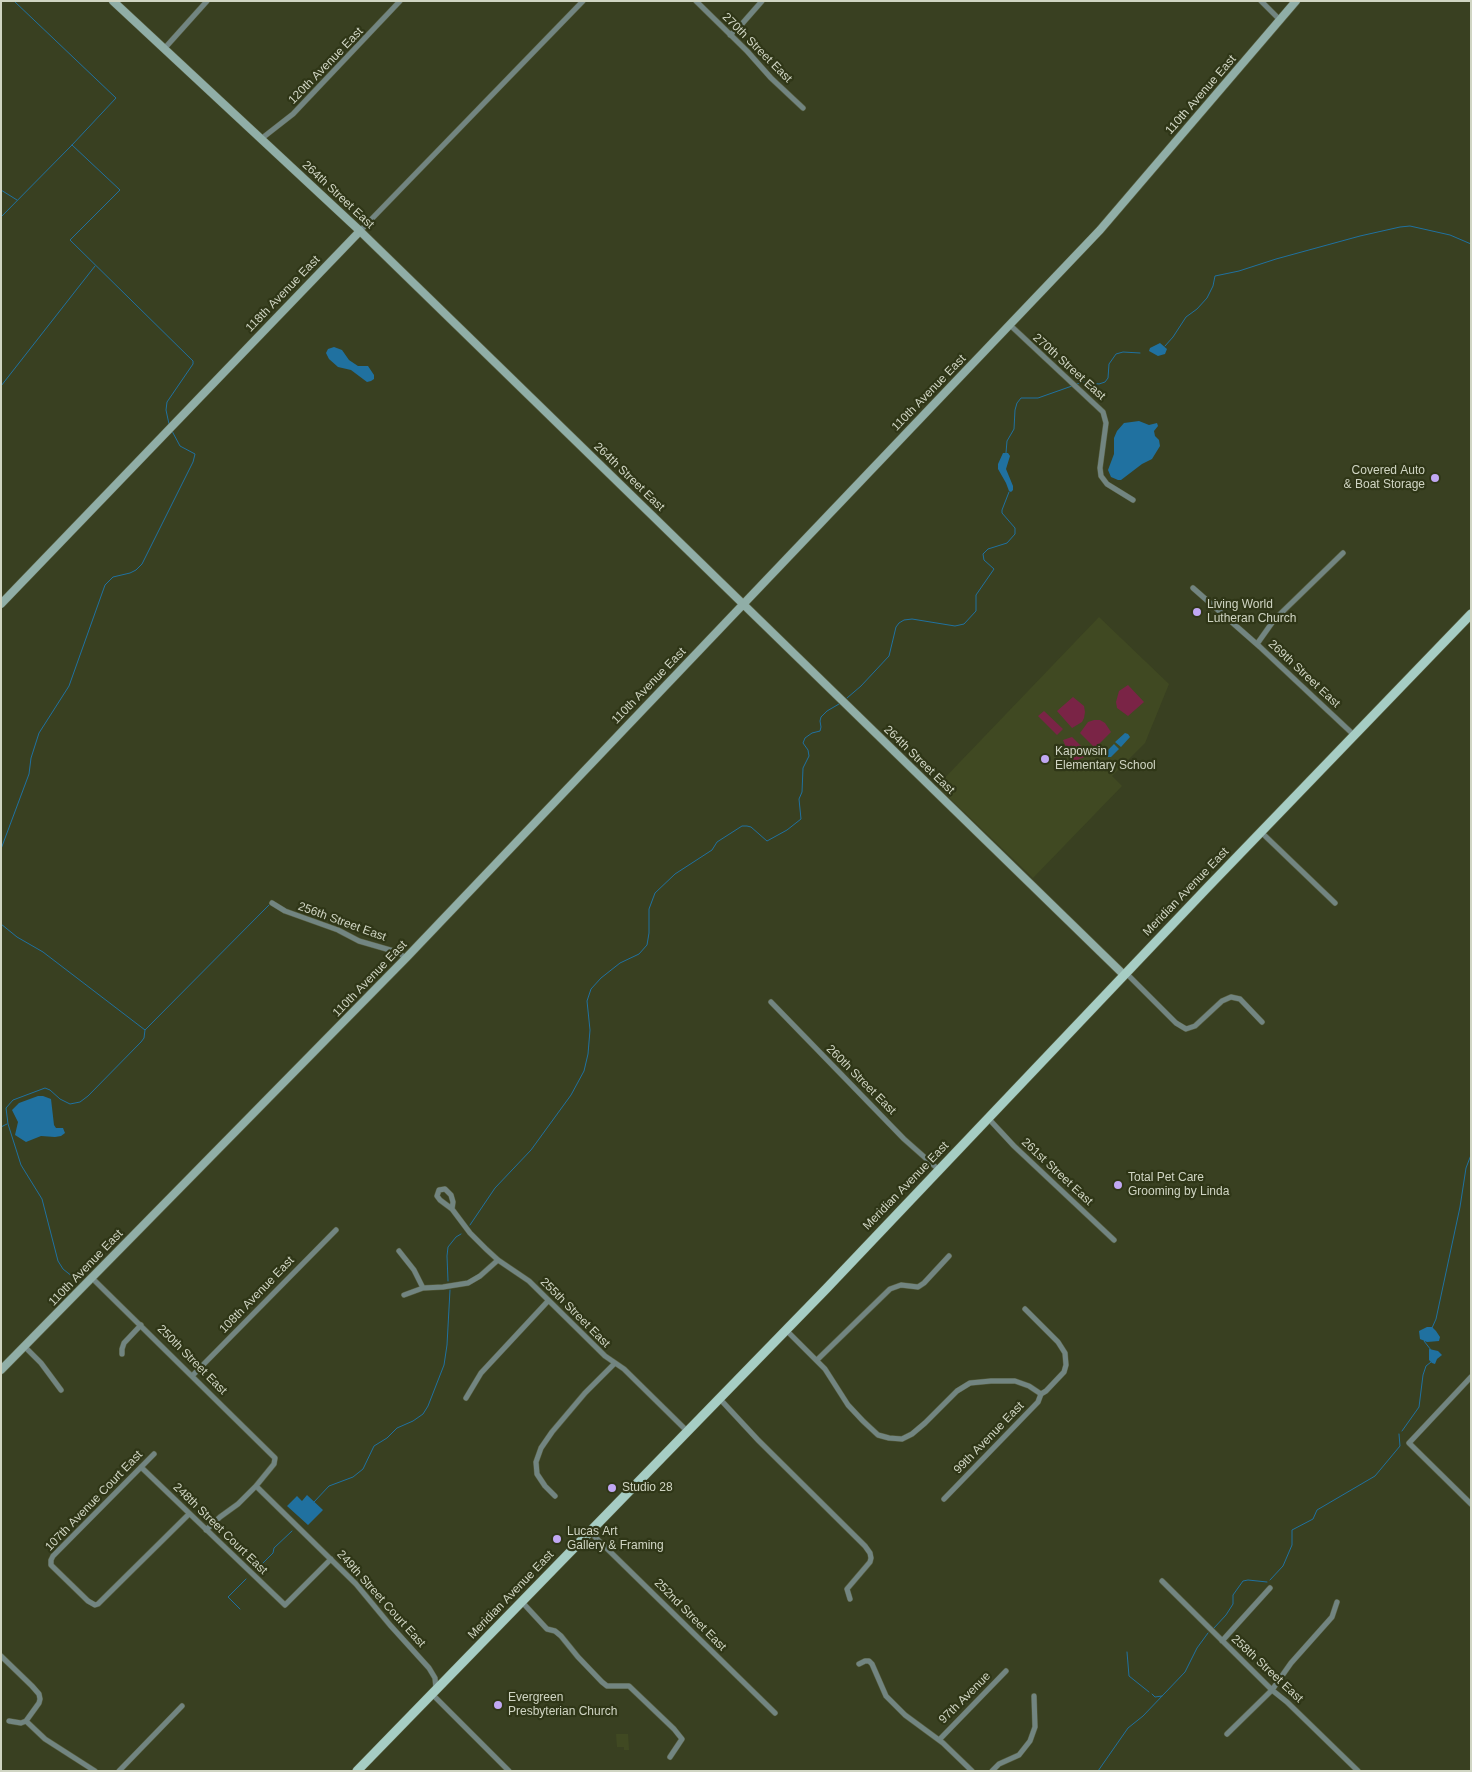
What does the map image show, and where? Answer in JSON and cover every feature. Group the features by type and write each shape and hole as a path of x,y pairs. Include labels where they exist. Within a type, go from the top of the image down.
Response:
{"main road":[{"name":"Meridian Avenue East","path":"358,1770 590,1532 1471,614"}],"street":[{"name":"264th Street East","path":"113,1 360,231 1125,974"},
{"path":"164,49 207,1"},
{"name":"120th Avenue East","path":"261,139 293,114 400,1"},
{"name":"118th Avenue East","path":"1,604 583,1"},
{"name":"270th Street East","path":"696,1 804,108"},
{"path":"730,34 741,25 762,1"},
{"path":"1262,1 1280,20"},
{"name":"110th Avenue East","path":"1,1370 406,958 1100,230 1296,1"},
{"name":"270th Street East","path":"1010,325 1103,412 1106,423 1100,476 1107,484 1133,500"},
{"path":"1257,644 1274,620 1343,553"},
{"name":"269th Street East","path":"1194,588 1257,644 1354,736"},
{"path":"1261,832 1335,903"},
{"name":"256th Street East","path":"272,903 293,915 338,930 359,941 397,952 406,958"},
{"path":"1125,974 1176,1023 1186,1028 1195,1026 1222,1001 1231,998 1240,999 1262,1022"},
{"name":"260th Street East","path":"771,1002 904,1139 938,1170"},
{"name":"261st Street East","path":"988,1118 1014,1146 1114,1240"},
{"name":"255th Street East","path":"452,1209 470,1233 498,1260 522,1275 582,1332 604,1356 624,1368 686,1430"},
{"name":"108th Avenue East","path":"193,1375 336,1230"},
{"path":"399,1250 414,1270 423,1288"},
{"path":"817,1360 890,1289 900,1285 913,1288 919,1286 949,1256"},
{"path":"404,1295 423,1288 468,1283 480,1276 498,1260"},
{"name":"250th Street East","path":"92,1278 276,1458 274,1464 256,1486"},
{"path":"466,1398 481,1373 548,1301"},
{"name":"99th Avenue East","path":"944,1499 1038,1402 1041,1394 1053,1384 1066,1368 1065,1353 1058,1342 1025,1309"},
{"path":"122,1354 124,1343 141,1325"},
{"path":"785,1329 825,1369 848,1404 878,1435 902,1439 912,1434 956,1391 970,1383 1015,1381 1029,1386 1041,1394"},
{"path":"25,1347 41,1363 61,1390"},
{"path":"556,1496 545,1486 537,1474 536,1462 541,1448 585,1393 615,1363"},
{"path":"1471,1377 1409,1443 1471,1504"},
{"path":"719,1398 758,1440 865,1546 871,1558 870,1562 848,1587 847,1592 850,1599"},
{"name":"107th Avenue Court East","path":"154,1454 53,1556 50,1563 88,1601 95,1605 101,1602 189,1514"},
{"name":"248th Street Court East","path":"141,1467 284,1605 330,1559"},
{"path":"206,1530 238,1504 256,1486"},
{"name":"249th Street Court East","path":"256,1486 353,1580 390,1626 426,1663 435,1678 434,1692"},
{"name":"252nd Street East","path":"590,1532 775,1713"},
{"name":"258th Street East","path":"1162,1581 1272,1690 1287,1702 1358,1771"},
{"path":"1222,1641 1270,1588"},
{"path":"522,1602 547,1629 555,1631 561,1636 602,1682 607,1686 629,1686 681,1736 682,1741 670,1757"},
{"path":"1227,1734 1272,1690 1291,1663 1332,1617 1337,1602"},
{"path":"1,1656 32,1686 39,1694 40,1699 40,1704 26,1720 18,1723 9,1721"},
{"path":"859,1664 869,1661 886,1696 905,1716 939,1740 972,1771"},
{"name":"97th Avenue","path":"939,1740 1006,1671"},
{"path":"434,1692 509,1771"},
{"path":"992,1771 999,1764 1019,1755 1030,1741 1035,1727 1034,1696"},
{"path":"119,1771 182,1706"},
{"path":"26,1720 51,1743 95,1771"}],"shaded area":[{"name":"Kapowsin Elementary School","path":"1099,617 1169,684 1145,743 1112,776 1122,786 1033,878 937,786"},
{"path":"1128,685 1144,702 1128,716 1117,708 1116,702 1119,691"},
{"path":"1073,697 1084,706 1085,712 1082,722 1072,728 1057,711"},
{"path":"1044,711 1063,729 1057,735 1038,716"},
{"path":"1100,720 1105,723 1111,732 1095,748 1080,733 1088,722"},
{"path":"1072,737 1090,755 1072,762 1063,740"},
{"path":"616,1734 628,1734 629,1750 624,1750 624,1747 617,1747"}],"water":[{"path":"1160,343 1167,349 1165,354 1158,356 1149,351 1150,348"},
{"path":"334,347 342,350 349,360 358,366 368,366 374,375 374,379 367,382 351,370 338,367 329,359 326,353 328,349"},
{"path":"1139,421 1149,425 1157,423 1158,426 1154,431 1160,446 1152,459 1121,480 1118,480 1111,477 1108,470 1114,454 1114,438 1124,423"},
{"path":"1003,453 1008,453 1010,456 1006,469 1013,486 1011,492 998,469"},
{"path":"1125,733 1130,737 1121,747 1115,742"},
{"path":"1114,744 1119,749 1111,757 1108,757 1105,753"},
{"path":"38,1096 51,1099 54,1125 56,1128 63,1128 65,1133 55,1137 41,1136 26,1142 15,1135 18,1122 12,1110 19,1103"},
{"path":"1432,1327 1436,1331 1440,1337 1439,1341 1427,1342 1420,1339 1419,1331"},
{"path":"1429,1349 1438,1351 1442,1355 1435,1364 1429,1360"},
{"path":"307,1495 323,1510 308,1525 287,1506 297,1496 302,1501"}],"waterway":[{"path":"1,217 116,98 14,1"},
{"path":"72,145 120,190 70,240 193,361 193,364 167,402 166,410 169,424"},
{"path":"1,190 17,200"},
{"path":"1165,346 1186,317 1207,298 1213,286 1215,276 1239,271 1360,236 1400,227 1410,226 1450,235 1471,244"},
{"path":"1,386 95,266"},
{"path":"1077,384 1084,382 1099,384 1105,382 1108,378 1109,364 1116,354 1123,352 1140,353"},
{"path":"1006,453 1007,441 1014,429 1015,410 1021,398 1038,398 1072,386"},
{"path":"1,849 29,774 31,758 39,733 69,686 105,585 113,577 130,573 142,564 193,462 195,454 180,446 172,431"},
{"path":"847,698 889,656 896,627 899,623 912,619 955,626 964,624 976,611 976,595 994,569 984,560 983,554 988,549 1007,543 1015,534 1015,528 1002,513 1009,492"},
{"path":"470,1225 495,1188 531,1150 571,1095 584,1071 588,1054 590,1030 587,1001 591,989 601,978 620,963 639,954 647,945 649,909 655,893 675,874 712,850 717,842 742,826 751,827 767,841 787,830 801,819 799,799 802,792 803,768 809,756 808,750 803,743 805,738 812,733 820,731 821,717 839,704"},
{"path":"1,924 17,937 43,952 145,1030 269,905"},
{"path":"73,1277 63,1269 58,1261 42,1199 21,1165 8,1124 6,1108 13,1100 45,1088 70,1104 80,1102 141,1042 144,1038 145,1030"},
{"path":"1,1127 7,1124"},
{"path":"1432,1328 1436,1319 1460,1207 1466,1168 1471,1155"},
{"path":"448,1281 448,1247 461,1234"},
{"path":"314,1502 329,1486 353,1477 363,1469 374,1446 387,1438 397,1428 423,1414 444,1365 450,1290"},
{"path":"1425,1340 1431,1350"},
{"path":"1402,1431 1419,1407 1423,1375 1426,1366 1431,1362"},
{"path":"1270,1580 1283,1566 1292,1545 1292,1530 1313,1519 1317,1510 1375,1476 1400,1446 1399,1434"},
{"path":"256,1570 273,1553 274,1548 292,1531"},
{"path":"240,1609 228,1597 246,1579"},
{"path":"1214,1628 1233,1604 1233,1595 1243,1581 1267,1582"},
{"path":"1098,1771 1128,1728 1143,1716 1185,1672 1197,1648 1208,1633"},
{"path":"1127,1652 1129,1676 1149,1692"},
{"path":"1152,1694 1155,1697 1162,1696"}],"place":[{"name":"Covered Auto & Boat Storage","path":"1435,478"},
{"name":"Living World Lutheran Church","path":"1197,612"},
{"name":"Kapowsin Elementary School","path":"1045,759"},
{"name":"Total Pet Care Grooming by Linda","path":"1118,1185"},
{"name":"Studio 28","path":"612,1488"},
{"name":"Lucas Art Gallery & Framing","path":"557,1539"},
{"name":"Evergreen Presbyterian Church","path":"498,1705"}]}
